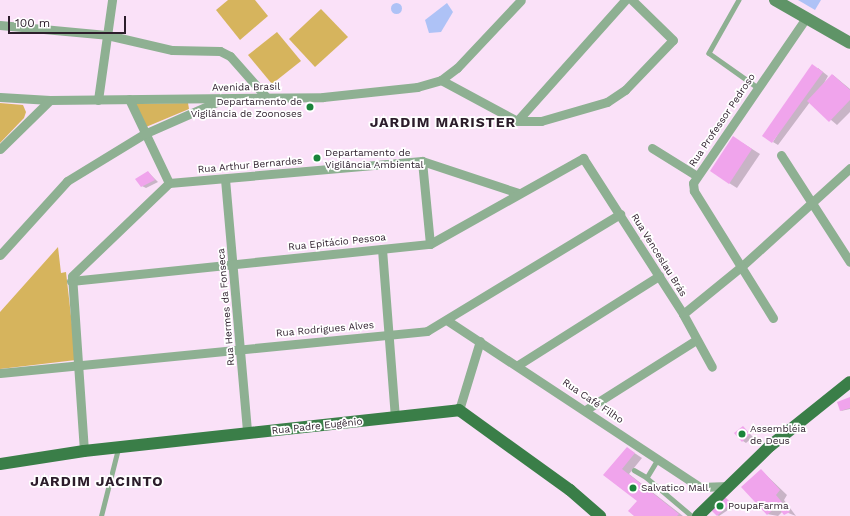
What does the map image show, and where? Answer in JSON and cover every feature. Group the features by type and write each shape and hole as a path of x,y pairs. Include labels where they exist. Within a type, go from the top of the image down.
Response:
{"main road":[{"path":"698,516 728,486 825,401 850,382"},
{"path":"825,401 850,391"},
{"name":"Rua Padre Eugênio","path":"0,464 118,447 459,410"},
{"path":"459,410 570,490 600,516"}],"street":[{"path":"521,0 457,68 442,80 517,121 541,122 607,102 625,90 673,40 632,0"},
{"path":"517,121 625,0"},
{"path":"775,0 850,43"},
{"path":"98,100 112,2"},
{"name":"Rua Professor Pedroso","path":"773,318 694,191 697,176 806,18"},
{"path":"0,25 107,35 172,50 225,52 267,98"},
{"name":"Avenida Brasil","path":"0,97 50,100 267,98 401,89 442,80"},
{"path":"0,255 67,181 144,134 226,98"},
{"path":"84,451 72,276 170,183 144,134 129,99"},
{"path":"0,149 50,100"},
{"path":"652,148 697,176"},
{"path":"781,155 850,262"},
{"name":"Rua Epitácio Pessoa","path":"72,276 234,264 430,244 518,193 584,158"},
{"name":"Rua Venceslau Brás","path":"584,158 683,314 712,367"},
{"path":"422,161 430,244"},
{"name":"Rua Arthur Bernardes","path":"170,183 422,161 518,193"},
{"path":"683,314 813,205 850,168"},
{"name":"Rua Hermes da Fonseca","path":"225,179 234,264 247,433"},
{"name":"Rua Rodrigues Alves","path":"0,373 241,348 427,331 448,321 620,214"},
{"path":"382,249 395,418"},
{"path":"518,365 659,276"},
{"name":"Rua Café Filho","path":"448,321 587,409 700,487 728,486"},
{"path":"587,409 696,340"},
{"path":"459,410 480,341"}],"lane":[{"path":"739,0 709,53 757,87"},
{"path":"101,516 118,447"},
{"path":"646,477 659,458"},
{"path":"634,470 646,477 692,516"}],"shaded area":[{"path":"228,0 255,0 268,16 240,40 216,10"},
{"path":"321,9 348,37 315,67 289,39"},
{"path":"277,32 301,61 272,84 248,55"},
{"path":"0,103 23,105 26,112 24,118 0,143"},
{"path":"188,103 189,109 146,127 134,104"},
{"path":"58,247 61,273 66,272 76,360 0,369 0,312"}],"water":[{"path":"798,0 821,0 815,10"},
{"path":"394,3 398,3 400,4 400,12 394,13 391,10 391,6"},
{"path":"447,3 453,12 441,32 429,33 425,20"}],"building":[{"path":"812,64 823,72 772,143 762,136"},
{"path":"832,74 850,90 850,100 829,122 807,101"},
{"path":"733,136 752,149 729,184 710,171"},
{"path":"148,171 155,180 141,187 135,179"},
{"path":"850,397 850,408 840,411 837,402"},
{"name":"Assembléia de Deus","path":"743,426 750,434 742,442 734,433"},
{"name":"Salvatico Mall","path":"627,447 635,453 622,469 679,514 677,516 634,516 628,511 637,501 603,475"},
{"path":"761,469 780,490 776,495 790,512 784,515 777,506 767,515 741,487"},
{"name":"PoupaFarma","path":"723,495 731,503 717,516 710,509"}],"place":[{"name":"Departamento de Vigilância de Zoonoses","path":"310,107"},
{"name":"Departamento de Vigilância Ambiental","path":"317,158"},
{"name":"Assembléia de Deus","path":"742,434"},
{"name":"Salvatico Mall","path":"633,488"},
{"name":"PoupaFarma","path":"720,506"}],"district":[{"name":"JARDIM MARISTER","path":"443,122"},
{"name":"JARDIM JACINTO","path":"97,481"}]}
